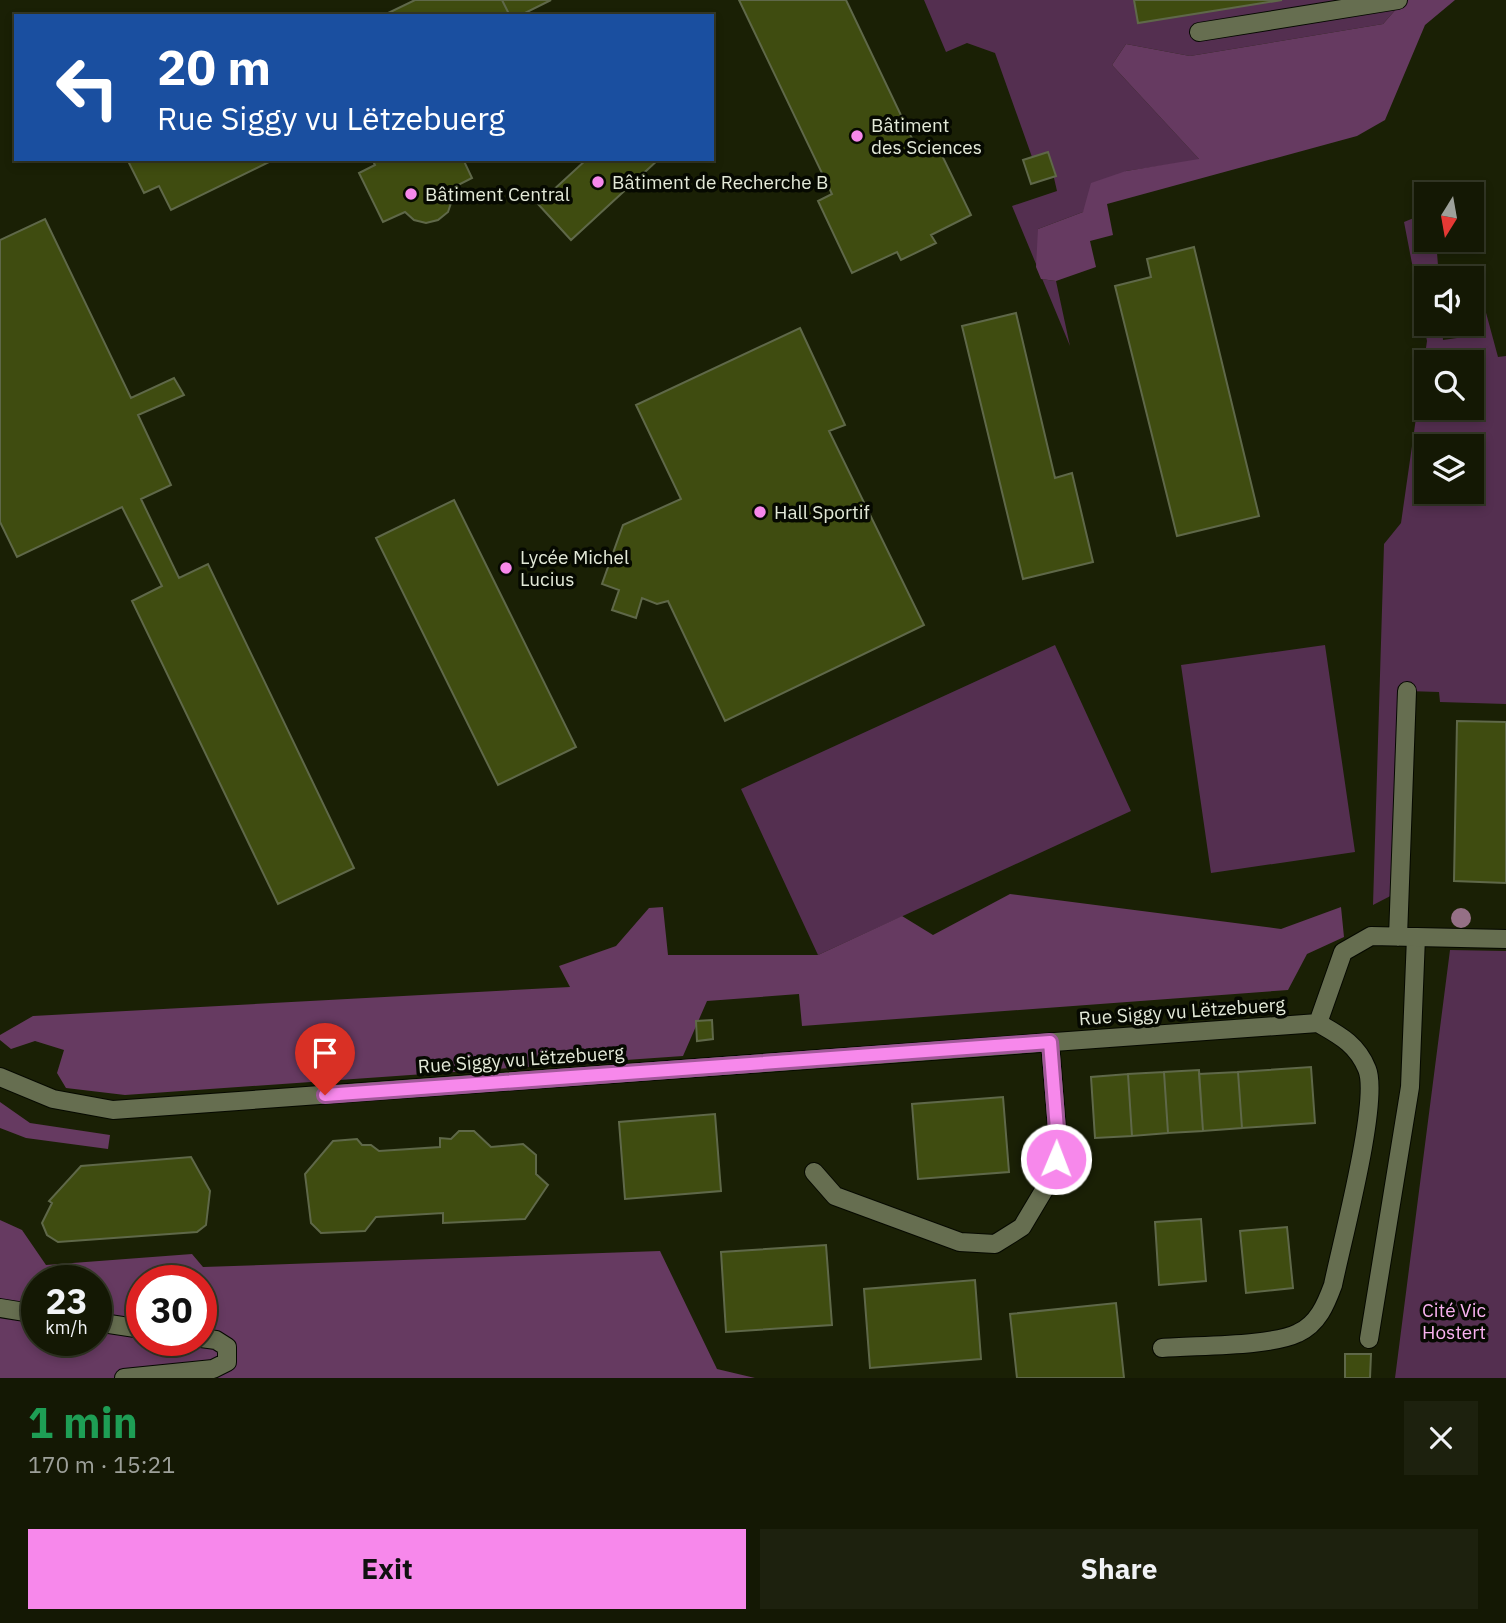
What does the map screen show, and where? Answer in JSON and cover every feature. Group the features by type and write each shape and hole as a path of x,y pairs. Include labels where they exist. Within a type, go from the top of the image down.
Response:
{"street":[{"path":"1199,32 1398,0"},
{"path":"1369,1339 1410,1087 1407,691"},
{"path":"1162,1348 1272,1339 1299,1333 1323,1312 1333,1285 1371,1104 1368,1070 1351,1042 1318,1023 1343,952 1371,936 1506,939"},
{"name":"Rue Siggy vu Lëtzebuerg","path":"0,1077 53,1099 113,1110 1318,1023"},
{"path":"814,1172 835,1196 960,1242 995,1244 1022,1227 1054,1175 1058,1142 1050,1042"},
{"path":"0,1308 21,1311"},
{"path":"124,1378 213,1370 227,1362 228,1347 217,1341"}],"green space":[{"path":"924,0 1404,0 1383,24 1190,56 1126,44 1112,65 1200,160 1126,171 1083,212 1038,229 1041,275 1012,206 1057,191 1048,152 1032,157 995,53 967,43 946,52"},
{"path":"1414,218 1414,252 1437,252 1438,266 1414,266 1414,274 1404,222"},
{"path":"1042,279 1056,281 1070,346"},
{"path":"1484,305 1498,357 1506,356 1506,704 1440,702 1439,692 1407,691 1402,890 1373,905 1384,544 1401,523 1416,420 1484,420 1484,350 1426,350 1426,336 1443,336 1443,340 1484,336"},
{"path":"1055,645 1131,811 818,955 741,789"},
{"path":"1325,645 1355,852 1211,873 1181,665"},
{"name":"Cité Vic Hostert","path":"1450,950 1506,951 1506,1378 1395,1378"}],"shaded area":[{"path":"1404,0 1455,0 1425,25 1385,120 1357,136 1107,204 1113,235 1090,241 1096,267 1056,281 1041,279 1036,267 1038,229 1083,212 1091,183 1126,171 1199,159 1112,65 1126,44 1190,56 1383,24"},
{"path":"1010,894 1281,929 1341,907 1344,937 1307,954 1288,990 802,1026 799,994 707,1001 683,1056 125,1095 66,1088 57,1073 64,1050 35,1041 11,1049 0,1040 0,1035 33,1016 570,987 559,966 616,946 649,908 663,907 668,955 818,955 902,916 933,935"},
{"path":"0,1102 30,1123 110,1135 108,1149 26,1138 0,1128"},
{"path":"0,1220 22,1230 46,1265 192,1254 201,1265 126,1265 126,1356 217,1356 217,1267 660,1251 717,1369 755,1378 0,1378"}],"building":[{"path":"415,0 502,0 509,14 386,14"},
{"path":"502,0 551,0 523,14 509,14"},
{"name":"Bâtiment des Sciences","path":"739,0 846,0 918,151 936,143 971,215 931,235 936,243 901,260 897,252 852,273 818,201 832,194"},
{"path":"1134,0 1282,0 1138,23"},
{"path":"1048,152 1056,176 1031,184 1023,160"},
{"path":"128,161 271,161 171,210 159,186 144,193"},
{"name":"Bâtiment Central","path":"373,161 464,161 472,178 452,188 448,212 438,220 426,223 414,220 405,212 383,222 359,173 375,165"},
{"name":"Bâtiment de Recherche B","path":"585,161 657,161 571,240 538,204"},
{"path":"45,219 131,398 174,378 184,395 138,415 171,485 141,499 179,578 208,564 354,868 278,904 132,601 162,586 122,507 17,557 0,522 0,240"},
{"path":"1194,247 1259,516 1177,536 1115,286 1151,277 1147,259"},
{"path":"1016,313 1055,478 1072,473 1093,562 1023,579 962,326"},
{"name":"Hall Sportif","path":"800,328 845,425 829,431 924,625 725,721 668,601 657,604 642,598 636,618 612,610 619,590 602,584 623,525 681,499 636,405"},
{"path":"454,500 576,747 498,785 376,538"},
{"path":"1457,721 1506,722 1506,883 1454,881"},
{"path":"712,1020 713,1039 697,1041 696,1021"},
{"path":"1311,1067 1315,1123 1242,1128 1238,1072"},
{"path":"1199,1070 1203,1131 1168,1133 1164,1072"},
{"path":"1164,1072 1168,1133 1132,1136 1128,1074"},
{"path":"1238,1072 1242,1128 1203,1131 1199,1074"},
{"path":"1128,1074 1132,1136 1095,1138 1091,1077"},
{"path":"1003,1097 1009,1172 918,1179 912,1104"},
{"path":"715,1114 721,1191 625,1199 619,1122"},
{"path":"459,1131 474,1131 491,1147 523,1144 536,1155 536,1174 548,1185 525,1219 443,1223 443,1213 376,1217 365,1231 321,1233 311,1223 305,1174 333,1141 357,1139 362,1145 371,1145 379,1151 440,1147 440,1138 451,1139"},
{"path":"191,1157 210,1191 206,1225 197,1232 58,1242 47,1235 42,1223 52,1203 49,1201 81,1166"},
{"path":"1201,1219 1206,1281 1159,1285 1155,1222"},
{"path":"1287,1227 1293,1288 1246,1293 1240,1231"},
{"path":"826,1245 832,1325 726,1332 721,1252"},
{"path":"975,1280 981,1359 870,1368 864,1289"},
{"path":"1116,1303 1124,1378 1017,1378 1010,1314"},
{"path":"1345,1354 1371,1354 1370,1378 1345,1378"}],"place":[{"name":"Bâtiment des Sciences","path":"857,136"},
{"name":"Bâtiment de Recherche B","path":"598,182"},
{"name":"Bâtiment Central","path":"411,194"},
{"name":"Hall Sportif","path":"760,512"},
{"name":"Lycée Michel Lucius","path":"506,568"}],"route":[{"path":"325,1095 1050,1042 1058,1142 1056,1159"}]}
